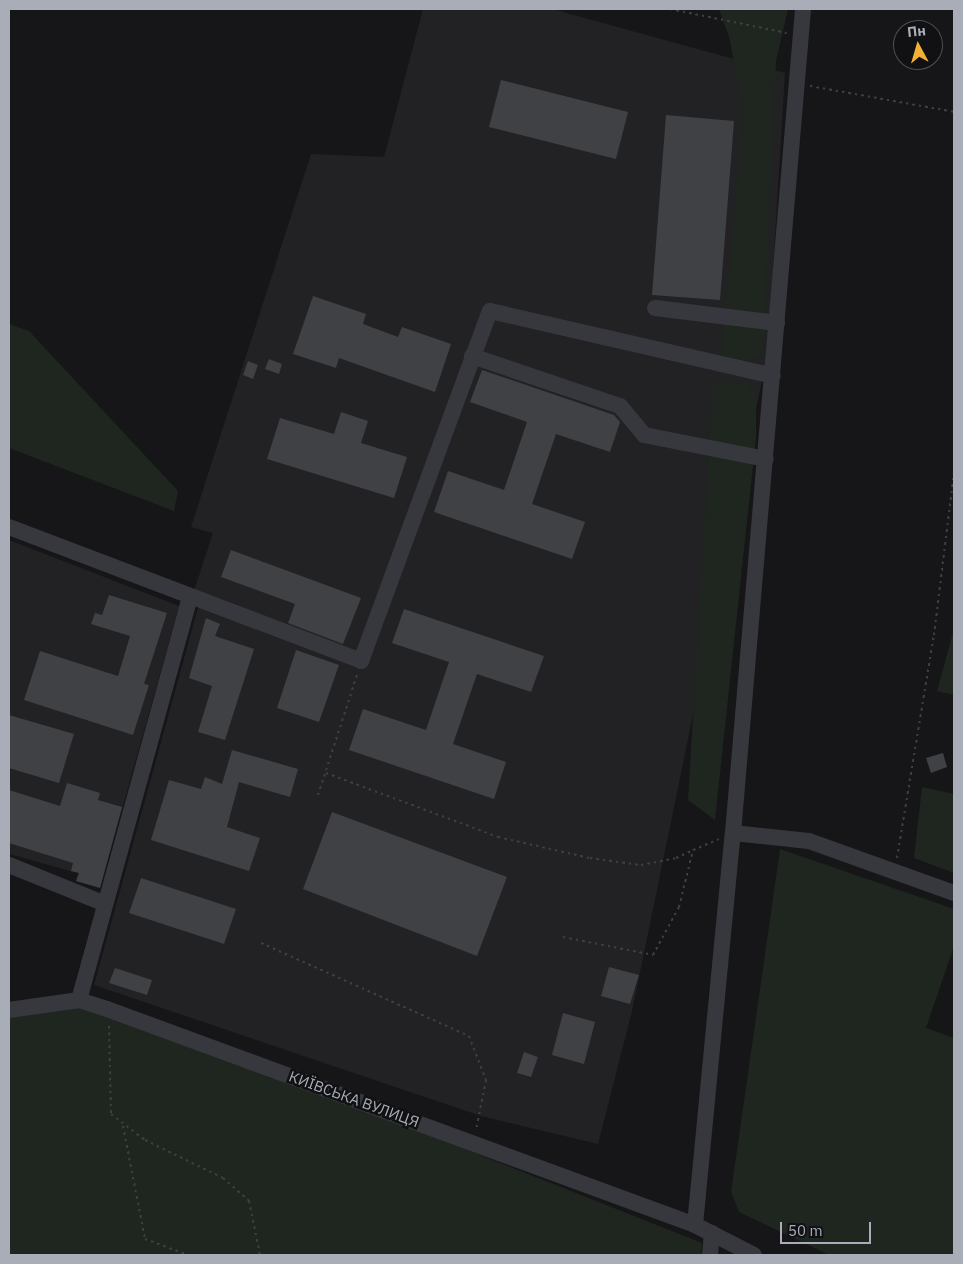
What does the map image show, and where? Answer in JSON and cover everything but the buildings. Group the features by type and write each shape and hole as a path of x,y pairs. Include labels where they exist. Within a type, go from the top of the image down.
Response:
{"street":[{"path":"695,1225 733,833 803,9"},
{"path":"655,308 777,323"},
{"path":"9,527 190,598 361,661 490,311 773,376"},
{"path":"472,356 620,406 644,436 766,459"},
{"path":"79,1000 103,904 190,598"},
{"path":"733,833 809,841 895,870 954,893"},
{"path":"9,865 103,904"},
{"name":"КИЇВСЬКА ВУЛИЦЯ","path":"9,1010 79,1000 107,1008 695,1225 754,1255"},
{"path":"710,1255 712,1233"}],"path":[{"path":"670,9 785,34 801,28"},
{"path":"796,84 954,112"},
{"path":"895,870 934,635 954,472"},
{"path":"318,795 361,661"},
{"path":"326,773 498,836 590,858 641,865 676,858 733,833"},
{"path":"563,937 654,955 679,907 693,850"},
{"path":"261,943 469,1036 486,1080 481,1116 472,1142"},
{"path":"107,1008 112,1051 110,1114 123,1126 144,1140 223,1178 249,1201 260,1255"},
{"path":"123,1126 145,1239 188,1255"}],"shaded area":[{"path":"423,9 552,9 785,73 768,351 632,1011 598,1144 481,1116 94,985 201,597 193,594 213,533 191,527 311,154 384,157"},
{"path":"719,9 788,9 776,61 763,354 739,362 721,355 744,111 729,37"},
{"path":"9,324 29,331 178,491 174,511 9,448"},
{"path":"713,379 747,385 756,397 756,438 715,820 688,800"},
{"path":"9,540 179,606 100,888 76,881 78,873 9,854"},
{"path":"954,629 954,695 937,691"},
{"path":"922,787 954,794 954,873 914,858"},
{"path":"780,849 954,909 954,946 926,1028 954,1038 954,1255 829,1255 739,1212 731,1192"},
{"path":"79,1000 128,1015 702,1243 701,1255 9,1255 9,1010"}]}
